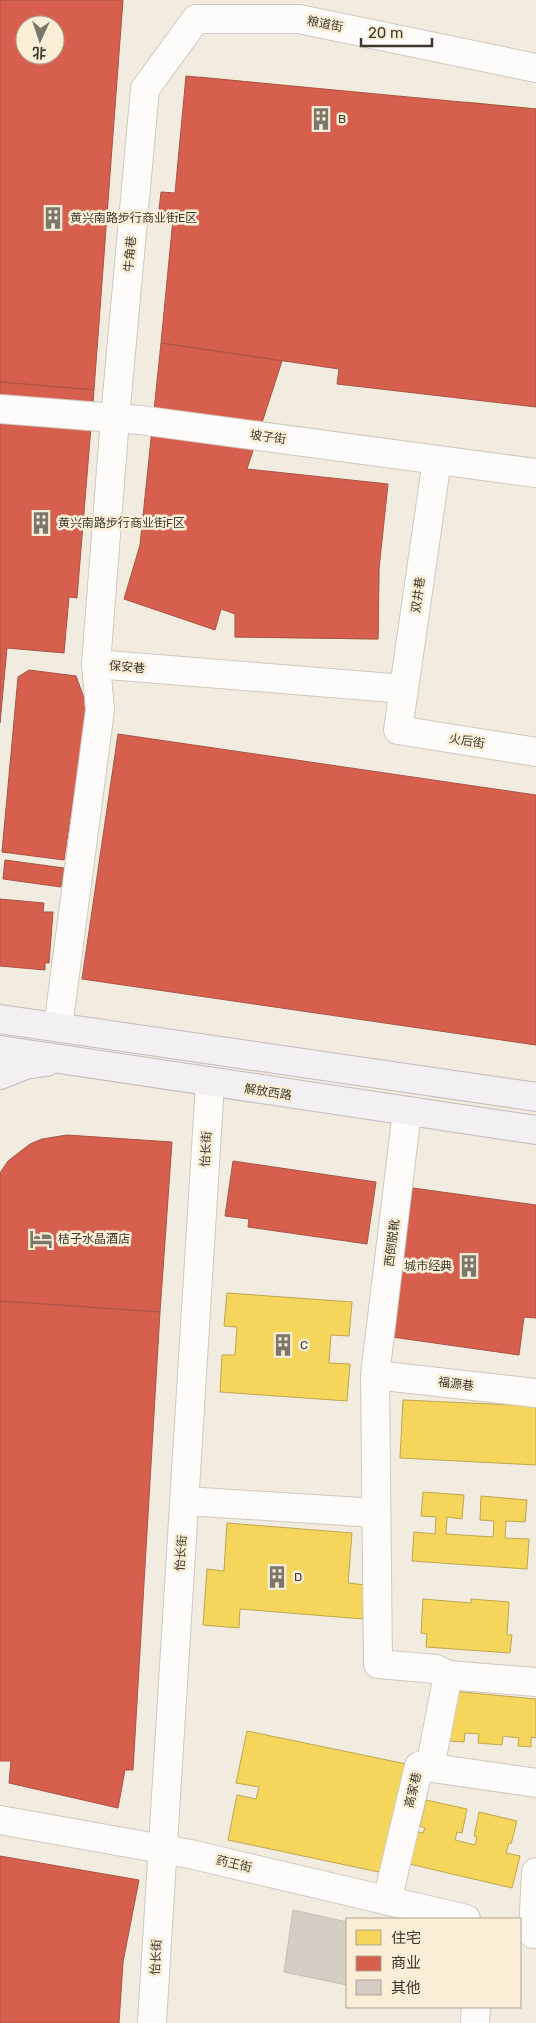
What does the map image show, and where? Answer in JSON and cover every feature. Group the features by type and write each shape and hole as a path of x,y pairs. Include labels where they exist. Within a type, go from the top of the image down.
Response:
{"main road":[{"path":"0,1019 536,1097"},
{"name":"解放西路","path":"0,1050 210,1083 536,1130"},
{"path":"0,1075 25,1065 62,1060"}],"street":[{"name":"粮道街","path":"145,89 196,19 301,9 536,68"},
{"name":"牛角巷","path":"115,418 145,89"},
{"name":"坡子街","path":"0,409 115,418 536,473"},
{"name":"保安巷","path":"115,418 96,664 404,689"},
{"name":"双井巷","path":"398,730 437,460"},
{"path":"58,1027 100,710 96,664"},
{"name":"火后街","path":"398,730 536,752"},
{"name":"怡长街","path":"152,2023 210,1083"},
{"name":"西倒脱靴","path":"407,1112 375,1374 378,1664 436,1669 448,1675"},
{"name":"福源巷","path":"375,1374 536,1393"},
{"path":"185,1501 376,1513"},
{"path":"430,1767 448,1675 536,1682"},
{"name":"高家巷","path":"387,1900 419,1766 536,1783"},
{"name":"药王街","path":"0,1820 162,1848 462,1918"},
{"path":"530,1933 536,1872"},
{"path":"475,2023 476,2008"}],"building: 住宅":[{"name":"B","path":"200,77 368,94 366,123 347,121 347,134 368,135 367,160 306,154 308,140 304,139 304,131 296,131 296,121 265,118 264,129 250,127 248,148 187,140 189,117 212,120 213,105 197,103"},
{"path":"466,102 536,109 536,143 532,143 531,154 517,152 515,173 453,166 455,142 479,145 480,131 464,128"},
{"path":"340,568 379,569 378,639 235,637 236,588 339,590"},
{"name":"C","path":"227,1293 352,1302 349,1336 331,1335 329,1363 350,1364 347,1401 220,1392 222,1355 235,1355 237,1327 224,1326"},
{"path":"403,1400 536,1406 536,1465 400,1458"},
{"path":"423,1492 464,1495 462,1519 447,1517 446,1534 493,1537 494,1521 480,1520 481,1496 527,1500 525,1522 506,1521 505,1538 529,1539 527,1569 412,1561 414,1532 435,1534 436,1517 421,1516"},
{"name":"D","path":"227,1523 352,1533 348,1583 366,1585 363,1619 240,1609 239,1628 203,1625 207,1569 224,1571"},
{"path":"423,1599 471,1603 471,1599 509,1602 507,1635 512,1635 510,1653 426,1647 427,1634 421,1633"},
{"path":"451,1691 536,1699 536,1738 531,1737 531,1747 518,1746 519,1738 503,1736 502,1745 478,1743 479,1734 465,1733 464,1742 450,1741 451,1731 447,1731"},
{"path":"247,1731 411,1765 388,1874 228,1840 237,1795 256,1799 259,1787 236,1783"},
{"path":"426,1800 467,1809 462,1833 457,1832 455,1840 475,1845 477,1837 474,1836 479,1812 517,1821 511,1844 509,1843 506,1853 520,1856 512,1888 405,1863 413,1831 423,1833 425,1828 420,1826"}],"building: 商业":[{"name":"黄兴南路步行商业街E区","path":"0,0 123,0 94,390 0,382"},
{"path":"186,76 536,109 536,407 337,384 339,369 161,343 173,219 158,218 161,192 175,193"},
{"path":"161,343 282,361 247,469 388,484 379,569 378,639 235,637 235,614 221,609 215,630 124,599 140,545"},
{"name":"黄兴南路步行商业街F区","path":"0,382 94,390 77,598 69,597 64,653 7,648 0,723"},
{"path":"29,670 76,676 87,706 64,860 2,852 18,677"},
{"path":"118,734 536,795 536,1045 82,979"},
{"path":"5,860 64,868 61,887 3,879"},
{"path":"0,899 44,903 43,912 53,912 49,963 45,963 45,970 0,966"},
{"path":"67,1135 172,1142 160,1312 0,1301 0,1173 8,1161 30,1144 42,1139"},
{"path":"233,1161 376,1182 367,1244 248,1227 249,1219 225,1216"},
{"name":"城市经典","path":"413,1188 536,1205 536,1318 524,1317 519,1355 392,1337"},
{"path":"0,1301 160,1312 133,1770 125,1770 118,1808 9,1783 11,1761 0,1761"},
{"path":"0,1856 139,1880 123,1962 119,2023 0,2023"}],"building: 其他":[{"path":"293,1910 346,1922 346,1985 284,1972"}],"place":[{"name":"B","path":"321,119"},
{"name":"黄兴南路步行商业街E区","path":"53,218"},
{"name":"黄兴南路步行商业街F区","path":"41,523"},
{"name":"桔子水晶酒店","path":"41,1239"},
{"name":"城市经典","path":"469,1266"},
{"name":"C","path":"283,1345"},
{"name":"D","path":"277,1577"}]}
